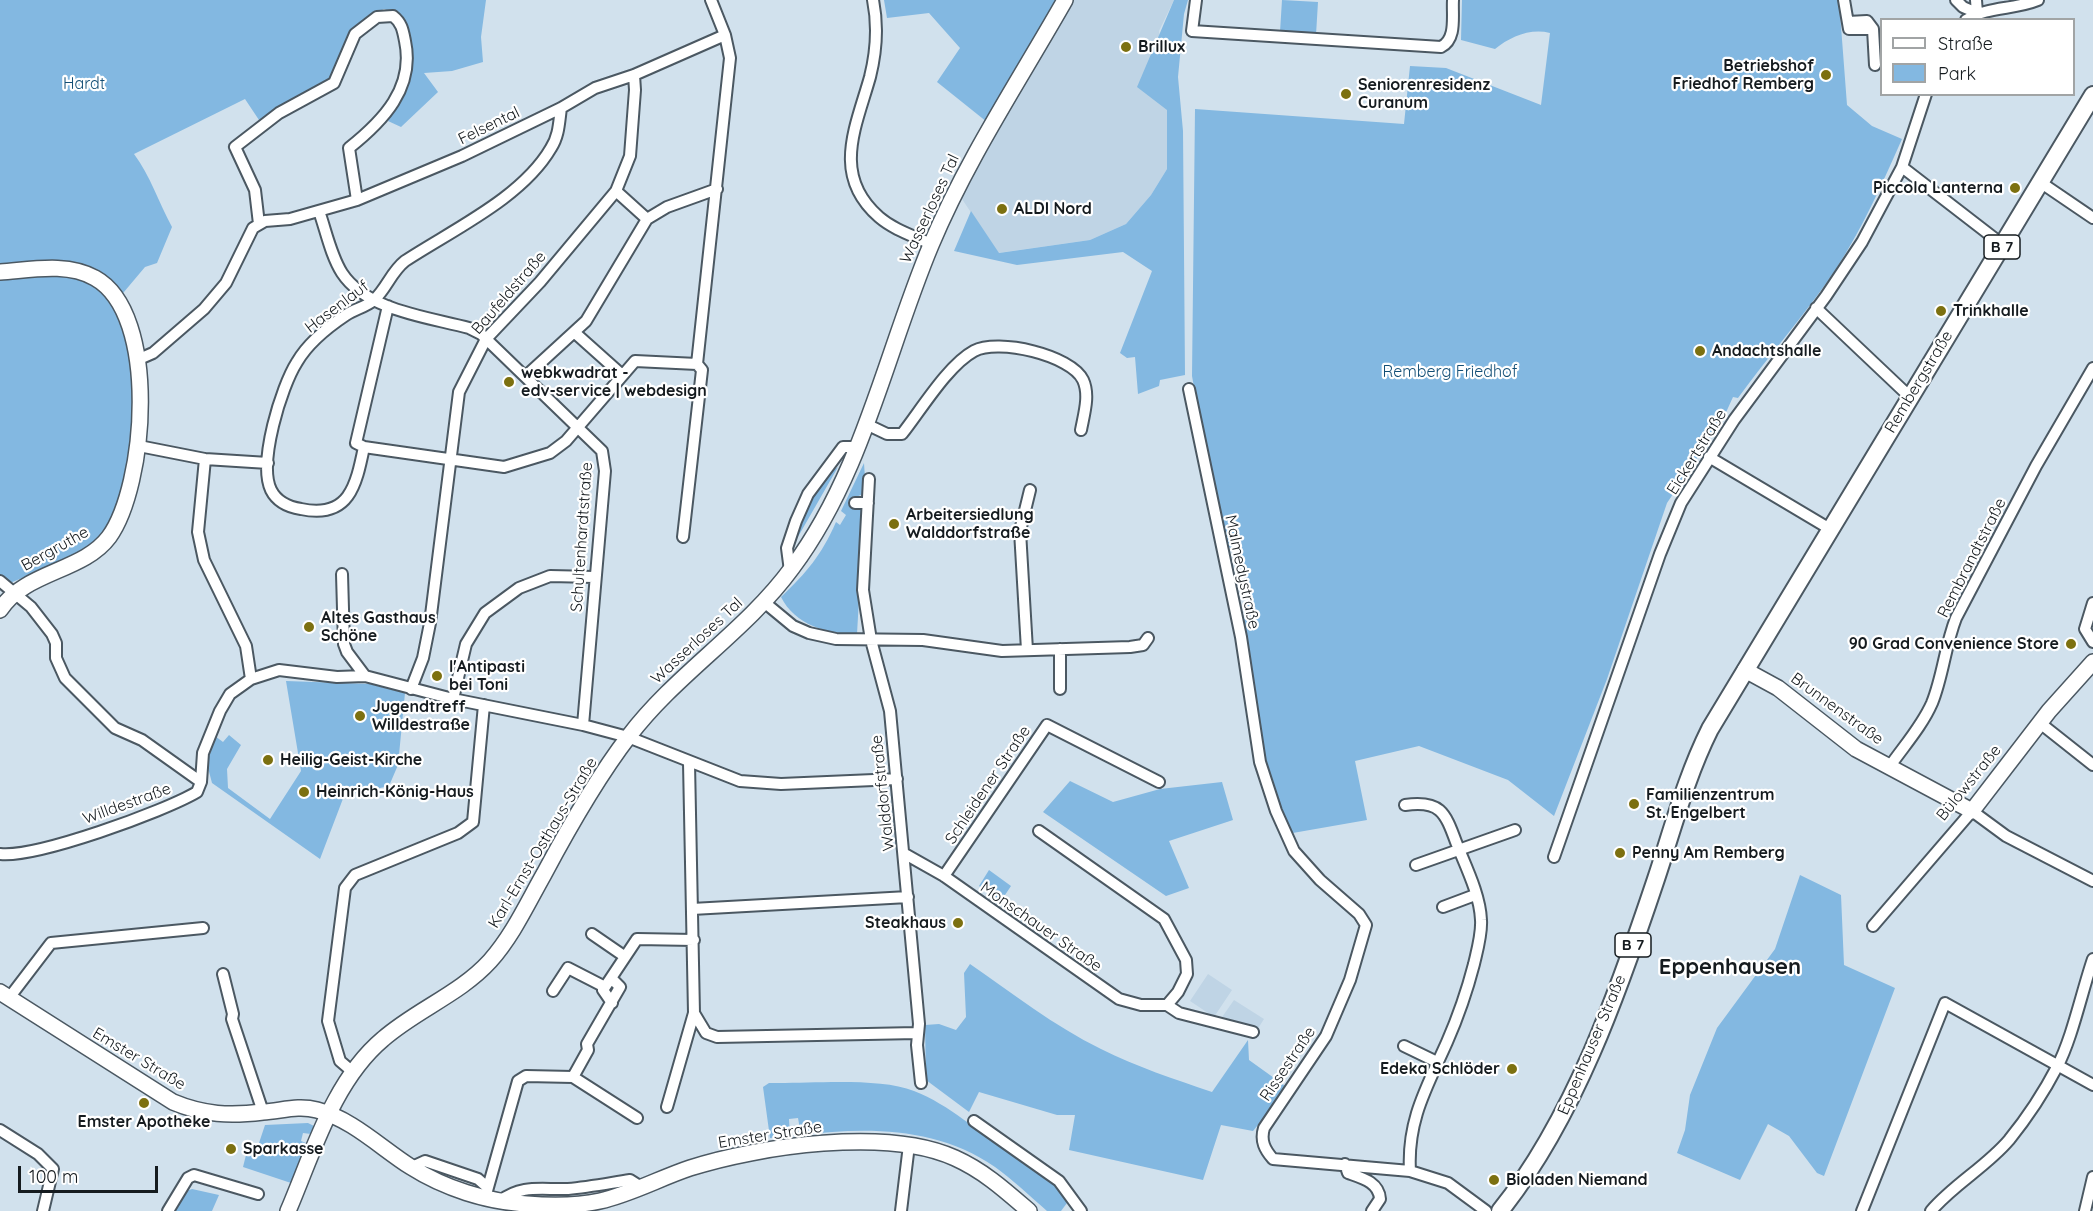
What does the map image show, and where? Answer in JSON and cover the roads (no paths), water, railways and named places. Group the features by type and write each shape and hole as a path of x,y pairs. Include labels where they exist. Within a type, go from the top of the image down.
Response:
{"main road":[{"name":"Rembergstraße","path":"1745,670 2093,95"},
{"name":"Eppenhauser Straße","path":"1500,1211 1536,1163 1578,1081 1629,959 1685,784 1710,729 1745,670"}],"street":[{"path":"683,537 702,370 697,364 730,58 725,35 711,0"},
{"path":"873,0 876,23 874,57 852,136 850,153 852,175 855,184 879,217 894,228 932,244"},
{"name":"Wasserloses Tal","path":"628,737 678,681 764,602 812,540 857,447 932,244 956,190 1065,0"},
{"path":"1196,0 1192,31 1441,46 1448,44 1452,37 1453,0"},
{"path":"1844,0 1849,29 1873,29 1875,65"},
{"path":"1956,0 1963,8 1977,13"},
{"path":"1976,0 1977,13"},
{"path":"1969,18 1977,13 2019,7 2038,0"},
{"path":"137,360 153,353 204,309 226,283 253,228 259,224 255,190 235,147 279,113 334,83 355,34 377,17 393,16 402,27 408,56 405,76 390,111 349,148 357,200"},
{"name":"Felsental","path":"259,224 357,200 462,156 561,108 595,88 634,75 725,35"},
{"name":"Baufeldstraße","path":"411,689 423,658 430,624 459,392 486,339 540,282 616,191 630,156 634,75"},
{"name":"Eickertstraße","path":"1554,857 1660,554 1681,503 1709,457 1862,242 1902,167 1925,96"},
{"name":"Hasenlauf","path":"388,306 356,443 364,447 357,482 352,492 333,509 319,512 292,507 274,496 268,481 268,464 282,396 297,362 318,337 346,315 374,300 383,291 396,268 511,191 542,161 558,133 561,108"},
{"path":"1902,167 2003,245"},
{"path":"2040,182 2093,218"},
{"path":"526,376 586,321 647,219 667,207 717,189"},
{"path":"616,191 647,219"},
{"name":"Schultenhardtstraße","path":"319,211 343,275 374,300 469,328 486,339 579,426 602,451 604,458 583,725"},
{"name":"Bergruthe","path":"0,272 62,269 95,278 107,288 120,308 131,334 141,392 139,446 122,516 107,540 95,550 15,593 0,610"},
{"path":"1816,308 1910,397"},
{"path":"574,332 621,374"},
{"path":"866,424 887,434 902,434 966,356 989,346 1022,350 1054,358 1076,370 1083,378 1086,391 1081,430"},
{"path":"364,447 504,466 550,453 566,441 621,374 635,361 697,364"},
{"name":"Rembrandtstraße","path":"1890,766 1926,715 1935,694 1947,642 1956,618 2040,458 2093,368"},
{"name":"Malmedystraße","path":"1189,389 1241,637 1260,762"},
{"path":"139,446 205,459 268,464"},
{"path":"790,571 787,548 808,494 843,447 857,447"},
{"path":"1709,457 1830,529"},
{"path":"205,459 198,532 204,560 246,646 251,679"},
{"name":"Walddorfstraße","path":"868,479 863,590 871,640 890,711 909,897 919,1024 916,1033 921,1083"},
{"path":"1027,650 1020,531 1030,490"},
{"path":"855,502 868,503"},
{"path":"342,574 344,644 347,652 366,676"},
{"path":"453,699 466,645 485,613 519,588 550,576 594,577"},
{"path":"0,581 31,608 52,634 56,643 56,658 65,678 115,728 142,740 201,782"},
{"path":"764,602 793,626 809,633 836,639 923,640 1002,651 1130,647 1143,645 1148,638"},
{"path":"2093,603 2085,629 2093,642"},
{"path":"1060,649 1060,689"},
{"name":"Bülowstraße","path":"1873,926 1972,811 2040,723 2093,662"},
{"path":"201,782 203,753 220,711 230,694 251,679 279,670 337,677 366,676 453,699 583,725 628,737 689,763 740,781 781,784 897,779"},
{"name":"Brunnenstraße","path":"1745,670 1778,688 1856,748 1972,811"},
{"path":"354,1073 340,1061 328,1022 345,888 355,875 458,833 473,822 484,705"},
{"path":"2040,723 2093,765"},
{"name":"Schleidener Straße","path":"944,876 1047,725 1159,782"},
{"name":"Karl-Ernst-Osthaus-Straße","path":"288,1211 330,1115 354,1073 383,1039 469,980 488,963 513,931 582,808 628,737"},
{"name":"Rissestraße","path":"1260,762 1276,810 1294,851 1320,880 1364,919 1366,929 1350,980 1326,1036 1272,1115 1262,1136 1266,1151 1273,1159 1410,1171 1448,1184 1486,1211"},
{"path":"667,1107 694,1013 689,763"},
{"name":"Willdestraße","path":"0,854 48,846 135,819 183,800 197,792 201,782"},
{"path":"1405,805 1420,803 1437,806 1447,818 1475,895 1482,923 1476,954 1458,1015 1416,1109 1409,1148 1410,1171"},
{"path":"1972,811 2006,836 2093,881"},
{"path":"1416,866 1515,830"},
{"path":"1039,831 1164,919 1186,960 1186,974 1178,992 1167,1005"},
{"name":"Monschauer Straße","path":"905,854 944,876 1119,999 1141,1005 1167,1005 1179,1013 1253,1032"},
{"path":"1443,908 1475,895"},
{"path":"692,909 909,897"},
{"name":"Emster Straße","path":"203,928 51,943 45,947 5,995 173,1102 202,1113 263,1113 304,1108 330,1115 437,1181 527,1204 580,1204 599,1201 690,1168 779,1149 829,1144 909,1144 942,1153 967,1164 990,1178 1029,1211"},
{"path":"592,934 624,956"},
{"path":"608,982 624,956 641,938 694,940"},
{"path":"1931,1211 2010,1138 2057,1067 2093,959"},
{"path":"553,991 568,968 620,987 587,1044 588,1050 573,1077"},
{"path":"223,974 234,1014 232,1019 263,1113"},
{"path":"1862,1211 1945,1003 2093,1085"},
{"path":"694,1013 706,1033 717,1037 916,1033"},
{"path":"1404,1046 1437,1062"},
{"path":"491,1195 518,1082 526,1076 573,1077 636,1118"},
{"path":"974,1121 1059,1181 1081,1211"},
{"path":"0,1130 38,1154 53,1169 43,1211"},
{"path":"901,1211 909,1144"},
{"path":"1345,1164 1348,1173 1373,1184 1380,1190 1380,1199 1372,1211"},
{"path":"168,1211 188,1178 194,1175 258,1194"},
{"path":"2085,1211 2093,1177"}],"place":[{"name":"Brillux","path":"1126,47"},
{"name":"Betriebshof Friedhof Remberg","path":"1826,75"},
{"name":"Seniorenresidenz Curanum","path":"1346,94"},
{"name":"Piccola Lanterna","path":"2015,188"},
{"name":"ALDI Nord","path":"1002,209"},
{"name":"Trinkhalle","path":"1941,311"},
{"name":"Andachtshalle","path":"1700,351"},
{"name":"webkwadrat - edv-service | webdesign","path":"509,382"},
{"name":"Arbeitersiedlung Walddorfstraße","path":"894,524"},
{"name":"Altes Gasthaus Schöne","path":"309,627"},
{"name":"90 Grad Convenience Store","path":"2071,644"},
{"name":"l'Antipasti bei Toni","path":"437,676"},
{"name":"Jugendtreff Willdestraße","path":"360,716"},
{"name":"Heilig-Geist-Kirche","path":"268,760"},
{"name":"Heinrich-König-Haus","path":"304,792"},
{"name":"Familienzentrum St. Engelbert","path":"1634,804"},
{"name":"Penny Am Remberg","path":"1620,853"},
{"name":"Steakhaus","path":"958,923"},
{"name":"Edeka Schlöder","path":"1512,1069"},
{"name":"Emster Apotheke","path":"144,1103"},
{"name":"Sparkasse","path":"231,1149"},
{"name":"Bioladen Niemand","path":"1494,1180"}],"district":[{"name":"Eppenhausen","path":"1730,967"}],"park label":[{"name":"Hardt","path":"84,84"},
{"name":"Remberg Friedhof","path":"1450,372"}]}
